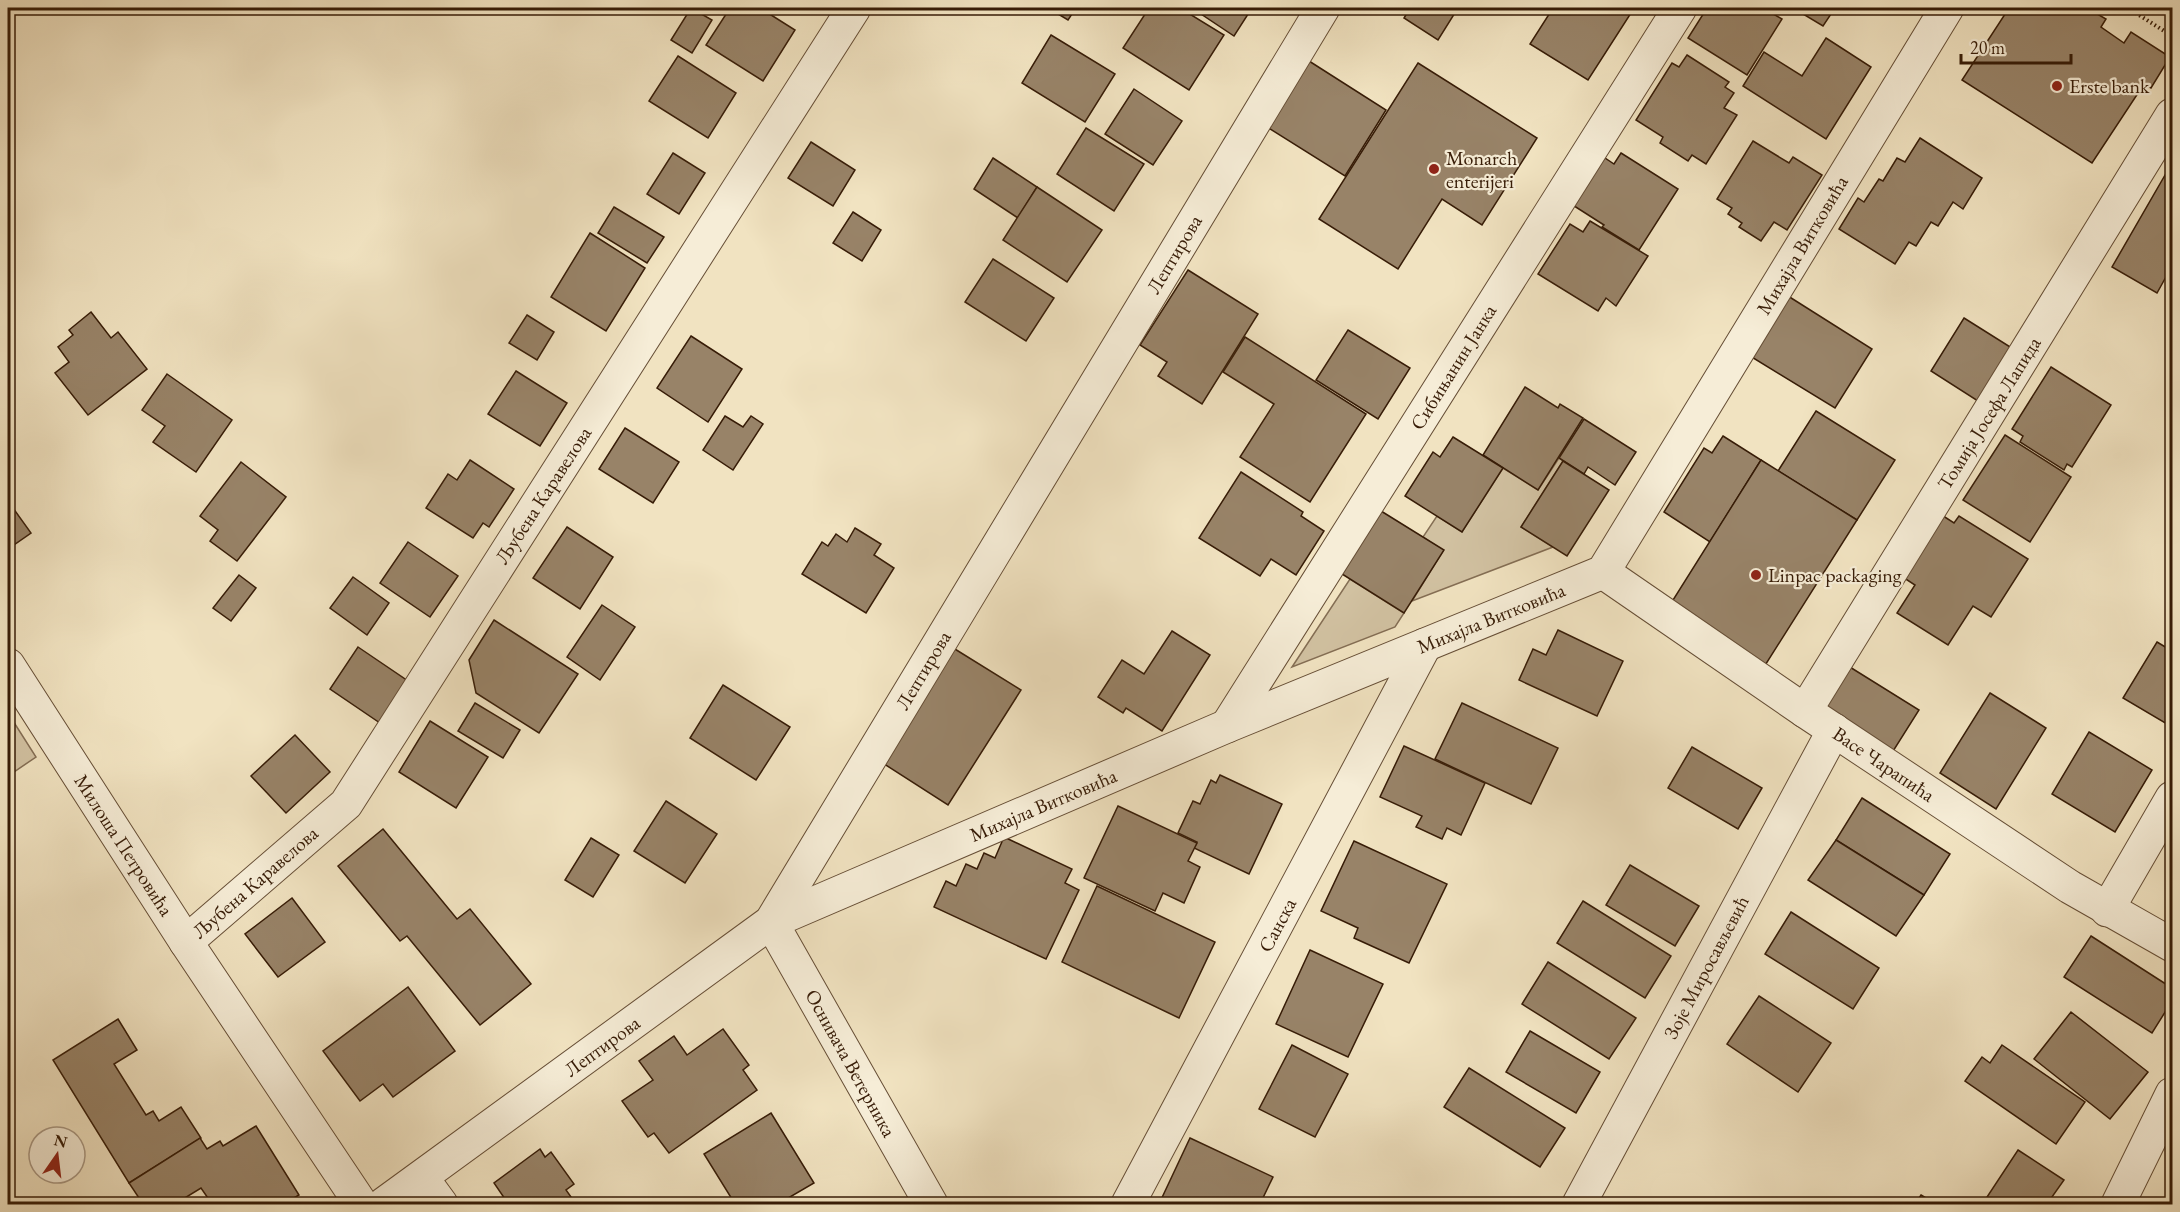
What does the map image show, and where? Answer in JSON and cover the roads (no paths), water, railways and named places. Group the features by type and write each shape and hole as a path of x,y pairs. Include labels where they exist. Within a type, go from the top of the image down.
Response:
{"street":[{"name":"Љубена Каравелова","path":"186,942 346,804 854,8"},
{"name":"Лептирова","path":"384,1204 771,922 1323,8"},
{"name":"Сибињанин Јанка","path":"1227,726 1680,8"},
{"name":"Михајла Витковића","path":"771,922 1227,726 1603,572 1947,8"},
{"name":"Томија Јосефа Лапида","path":"1805,711 2172,115"},
{"name":"Васе Чарапића","path":"1603,572 1805,711 2070,887 2172,945"},
{"name":"Санска","path":"1128,1204 1425,645"},
{"name":"Милоша Петровића","path":"8,665 186,942 361,1204"},
{"name":"Зоје Миросављевић","path":"1579,1204 1834,730"},
{"path":"2107,910 2172,798"},
{"name":"Оснивача Ветерника","path":"771,922 931,1204"},
{"path":"2118,1204 2172,1094"},
{"path":"422,1178 441,1204"}],"place":[{"name":"Erste bank","path":"2057,86"},
{"name":"Monarch enterijeri","path":"1434,169"},
{"name":"Linpac packaging","path":"1756,575"}]}
